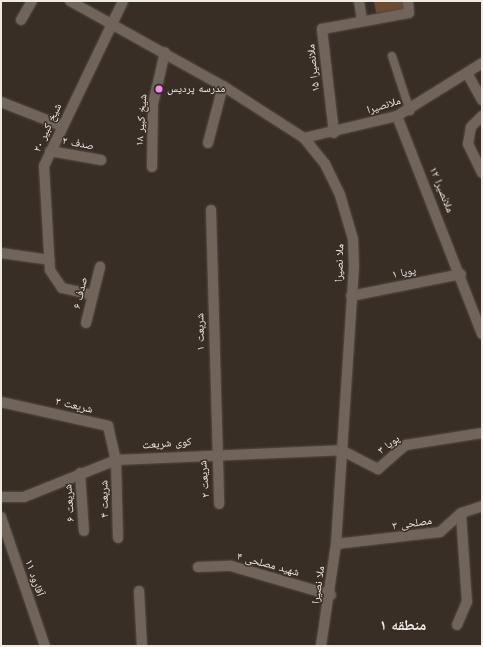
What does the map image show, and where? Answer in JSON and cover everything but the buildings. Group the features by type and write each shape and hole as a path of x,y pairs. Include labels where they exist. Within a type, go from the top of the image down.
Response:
{"street":[{"path":"21,20 32,1"},
{"name":"ملا نصیرا","path":"70,1 165,52 223,86 304,138 325,164 347,216 353,239 351,296 336,544 331,595 321,646"},
{"name":"شیخ کبیر ۲۰","path":"93,295 62,288 50,270 44,166 62,126 114,24 123,1"},
{"path":"359,1 362,21"},
{"name":"ملانصیرا ۱۵","path":"334,133 322,29 409,13 408,1"},
{"name":"شیخ کبیر ۱۸","path":"152,167 153,104 165,52"},
{"name":"ملانصیرا","path":"304,138 334,133 410,111 482,63"},
{"path":"467,74 482,100"},
{"path":"208,143 223,86"},
{"path":"1,102 62,126"},
{"name":"ملانصیرا ۱۲","path":"397,116 461,274 482,334"},
{"path":"482,116 471,127 468,144 482,173"},
{"name":"صدف ۲","path":"50,151 101,160"},
{"name":"شریعت ۱","path":"211,210 215,453"},
{"path":"1,253 50,260"},
{"name":"صدف ۶","path":"86,323 100,267"},
{"name":"پویا ۱","path":"351,296 461,274"},
{"name":"شریعت ۳","path":"1,402 108,426 116,460"},
{"name":"پویا ۳","path":"341,450 378,469 406,444 482,433"},
{"name":"کوی شریعت","path":"1,497 24,497 80,473 116,460 215,453 341,450"},
{"name":"شریعت ۲","path":"215,453 219,504"},
{"name":"شریعت ۴","path":"116,460 118,538"},
{"name":"شریعت ۶","path":"80,473 84,531"},
{"name":"مصلحی ۳","path":"336,544 440,532 461,513 482,506"},
{"path":"457,625 467,602 461,513"},
{"name":"آقارود ۱۱","path":"1,517 45,646"},
{"name":"شهید مصلحی ۴","path":"198,567 231,566 331,595"},
{"path":"139,591 142,646"}],"lane":[{"path":"392,56 410,111"}],"place":[{"name":"مدرسه پردیس","path":"159,89"}],"district":[{"name":"منطقه ۱","path":"403,626"}]}
